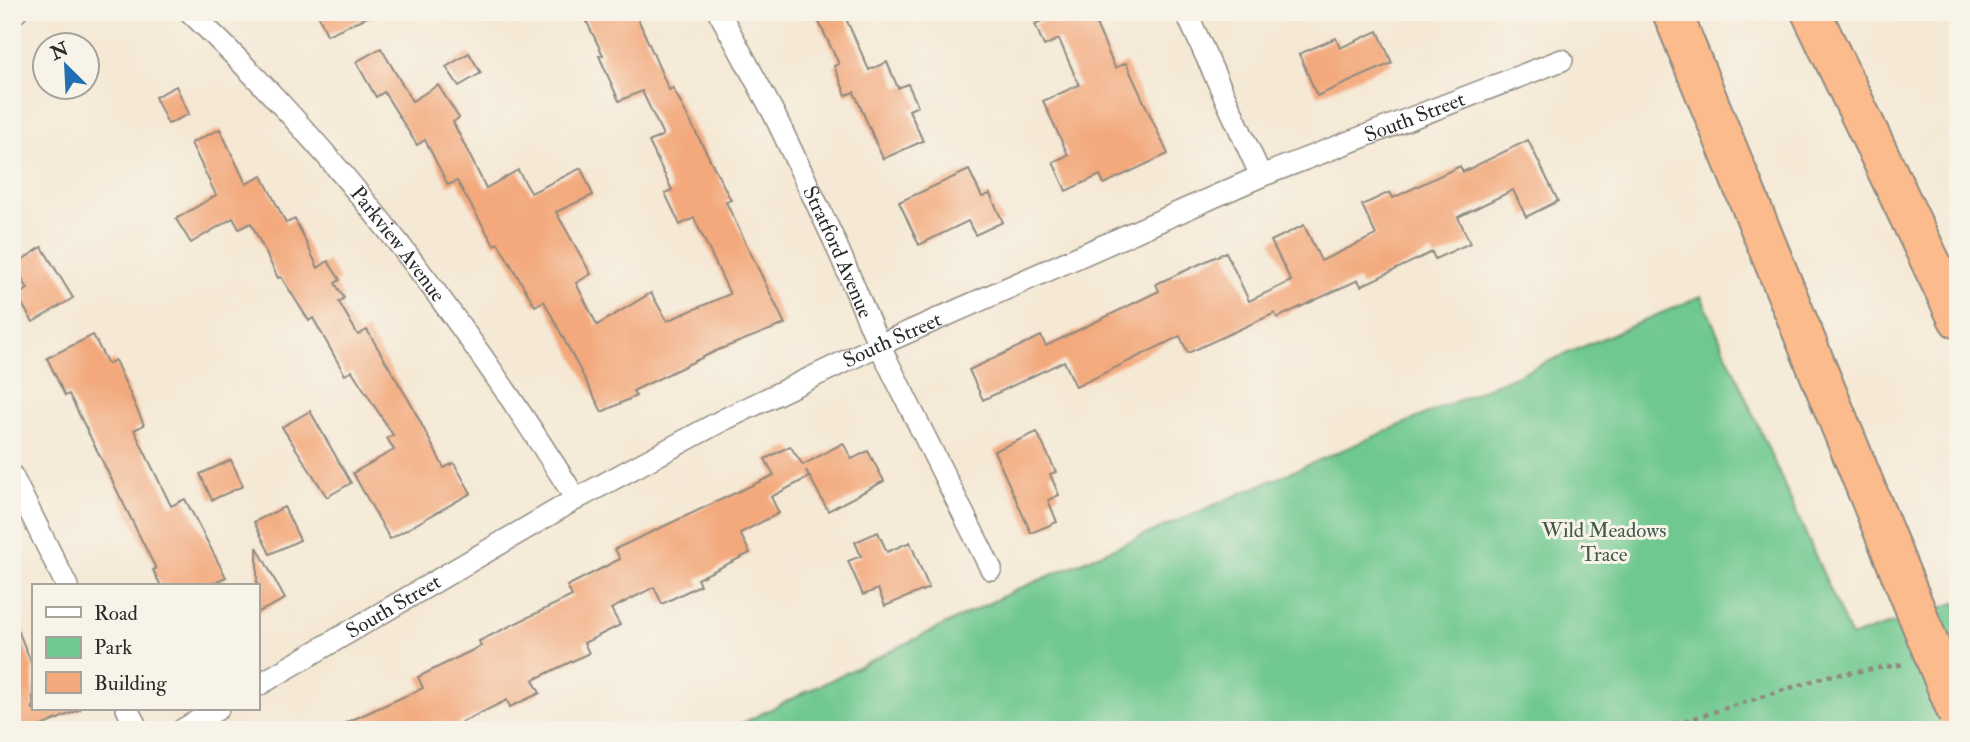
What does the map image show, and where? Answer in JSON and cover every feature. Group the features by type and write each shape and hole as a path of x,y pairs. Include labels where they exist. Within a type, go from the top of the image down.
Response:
{"highway":[{"path":"1672,12 1958,715"},
{"path":"1811,12 1958,319"}],"street":[{"name":"Parkview Avenue","path":"190,12 236,56 316,141 391,231 461,324 576,499"},
{"name":"Stratford Avenue","path":"719,12 774,114 834,240 879,345 991,569"},
{"path":"1186,12 1261,176"},
{"name":"South Street","path":"259,685 576,499 723,420 879,345 1261,176 1562,60"},
{"path":"12,476 66,584"},
{"path":"128,710 138,730"},
{"path":"182,730 216,710"}],"path":[{"path":"1656,730 1828,676 1908,664"}],"green space":[{"name":"Wild Meadows Trace","path":"1701,296 1851,637 1958,602 1958,720 1926,730 728,730 1014,591"}],"building":[{"path":"317,12 379,12 327,35"},
{"path":"582,12 635,12 669,90 673,88 731,200 726,202 785,324 718,350 633,391 636,396 602,412 544,301 535,306 498,243 494,245 457,181 448,185 425,140 417,145 384,92 376,97 356,62 381,48 412,101 438,85 459,118 453,122 486,188 518,170 531,193 581,168 593,195 556,212 591,274 576,283 597,325 651,293 667,321 730,294 694,218 680,225 665,193 672,190 649,142 663,135 642,91 619,101 599,56 603,55"},
{"path":"814,12 843,12 869,70 887,62 898,88 908,84 918,106 909,110 923,141 883,159 854,92 846,95 834,66 839,64"},
{"path":"1048,12 1091,12 1115,68 1126,63 1168,154 1104,184 1100,175 1066,191 1053,162 1068,155 1043,101 1079,85 1059,39 1044,46 1035,24 1050,17"},
{"path":"1378,31 1392,63 1317,96 1299,54 1336,38 1340,48"},
{"path":"469,53 481,73 459,86 446,67"},
{"path":"176,86 189,114 168,124 155,97"},
{"path":"220,129 246,184 262,176 286,223 295,219 318,268 328,261 340,280 335,283 344,298 339,302 358,335 367,330 411,404 444,468 454,463 471,493 390,539 353,473 394,450 387,438 393,435 352,371 345,375 313,318 309,321 281,277 278,278 251,223 239,229 233,218 191,243 176,219 216,195 191,143"},
{"path":"1528,140 1558,201 1526,217 1513,190 1458,217 1470,243 1435,259 1432,252 1361,286 1358,280 1277,318 1275,313 1188,353 1180,336 1076,387 1064,361 983,400 969,370 1041,336 1046,346 1159,291 1156,284 1226,252 1249,301 1291,281 1271,241 1304,225 1321,261 1376,235 1362,205 1390,192 1393,198 1460,166 1463,172"},
{"path":"969,170 982,197 990,194 1003,222 975,235 968,221 919,245 899,202"},
{"path":"42,247 73,298 33,322 17,296 28,289 14,265"},
{"path":"93,335 108,364 115,360 144,425 134,430 171,506 185,499 226,577 212,584 160,584 153,570 156,569 69,394 65,396 47,358"},
{"path":"310,411 351,483 327,497 282,427"},
{"path":"1037,432 1056,472 1050,474 1059,495 1048,500 1057,522 1031,533 994,451"},
{"path":"843,443 852,459 868,451 884,481 828,511 806,470 809,477 771,497 779,513 740,533 750,553 697,579 700,585 662,604 654,587 611,609 620,625 584,643 589,653 533,680 540,693 510,707 507,700 446,730 330,730 423,688 418,677 481,646 479,641 572,596 567,586 620,559 615,549 774,475 765,459 790,446 803,465"},
{"path":"231,460 243,486 212,500 200,474"},
{"path":"284,507 300,540 270,554 254,522"},
{"path":"878,532 887,552 910,542 929,588 885,606 878,589 863,595 848,561 861,556 855,542"},
{"path":"257,547 285,599 259,612"},
{"path":"13,618 32,665 32,710 79,710 32,730 12,730"}]}
